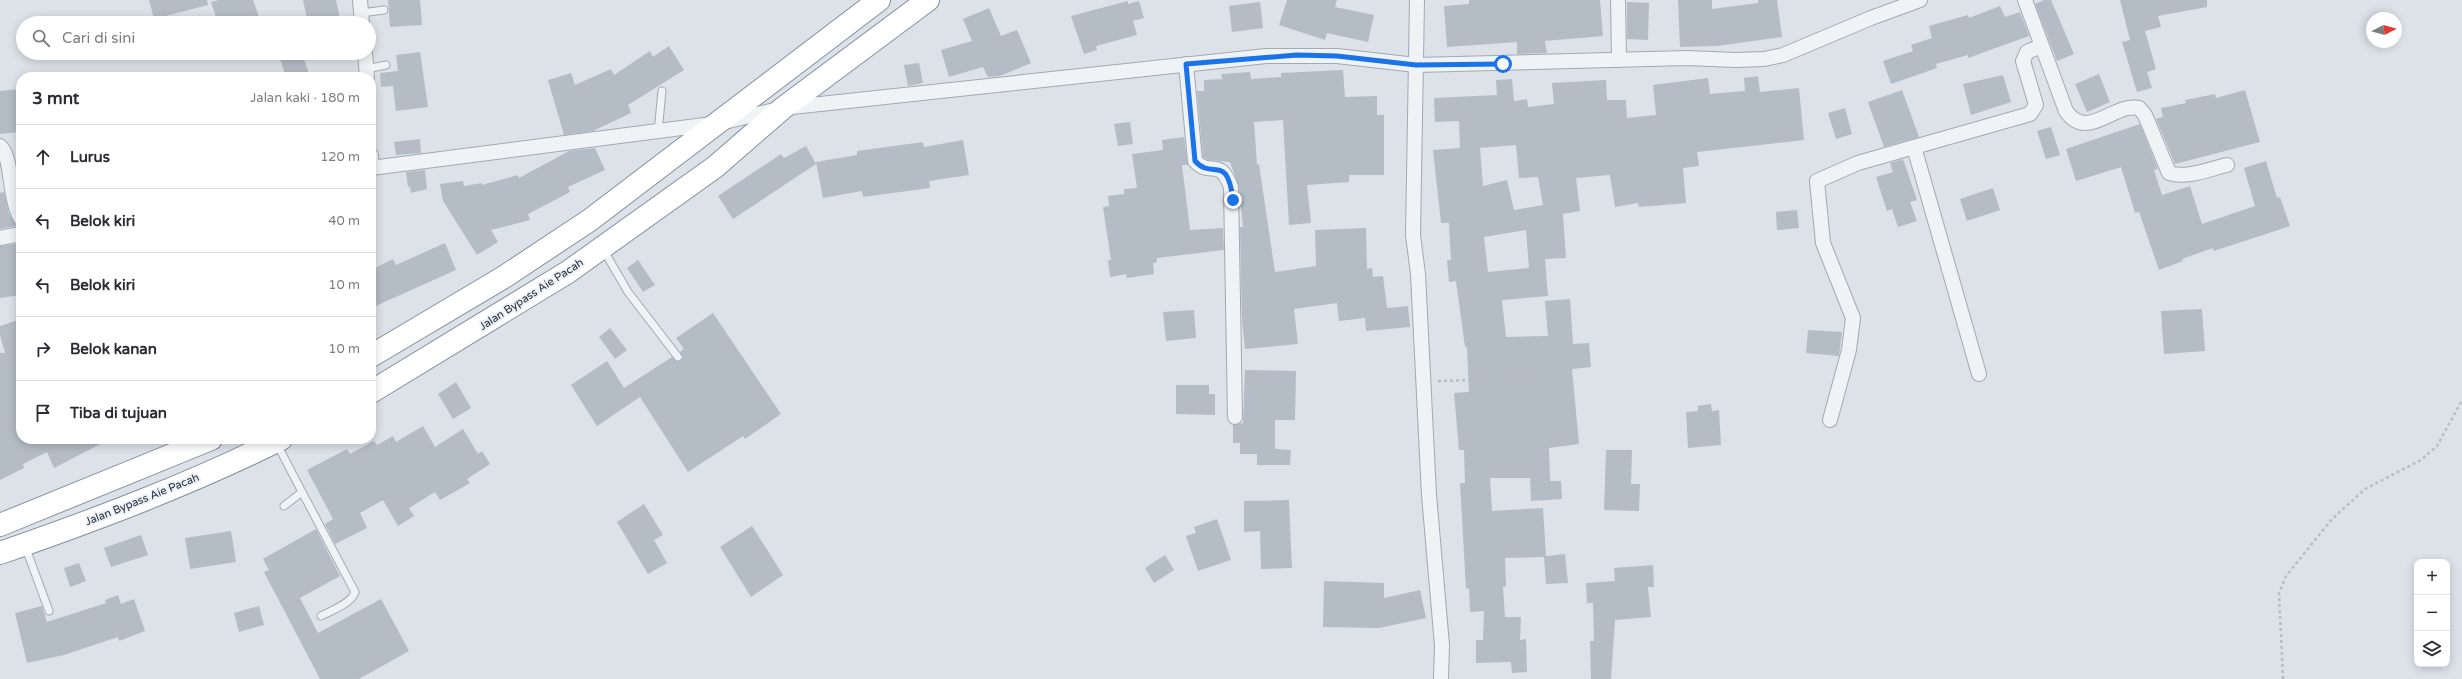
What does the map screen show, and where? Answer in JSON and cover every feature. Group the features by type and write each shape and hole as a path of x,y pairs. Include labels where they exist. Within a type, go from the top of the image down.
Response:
{"highway":[{"path":"376,353 459,304 590,220 668,160 720,123 880,0"},
{"name":"Jalan Bypass Aie Pacah","path":"376,389 529,297 602,248 715,167 783,108 928,0"},
{"path":"0,525 199,444"},
{"name":"Jalan Bypass Aie Pacah","path":"0,553 198,477 269,444"}],"street":[{"path":"1417,0 1413,235 1418,274 1429,495 1442,645 1440,679"},
{"path":"1618,0 1619,60"},
{"path":"376,163 658,132 720,123 783,108 1186,64 1297,55 1337,56 1416,65 1687,58 1736,60 1783,55 1871,18 1920,0"},
{"path":"2025,0 2066,111 2072,119 2077,122 2090,122 2136,108 2143,110 2169,173 2175,175 2188,174 2227,164"},
{"path":"1830,420 1849,350 1853,318 1823,243 1817,181 1858,163 2030,114 2036,105 2023,61 2027,52 2041,46"},
{"path":"366,60 367,72"},
{"path":"1186,64 1195,161 1204,168 1218,168 1223,171 1231,188 1235,417"},
{"path":"0,146 6,151 8,158 12,196 16,206"},
{"path":"1914,148 1979,374"},
{"path":"0,238 16,235"}],"lane":[{"path":"361,12 384,10"},
{"path":"369,72 386,65"},
{"path":"658,132 662,91"},
{"path":"602,248 628,292 678,357"},
{"path":"280,444 302,492 355,592 354,596 346,602 321,616"},
{"path":"284,506 302,492"},
{"path":"25,544 48,611"}],"path":[{"path":"1424,381 1553,378"},
{"path":"2284,679 2279,593 2286,576 2332,519 2365,489 2421,460 2437,446 2462,400"}],"building":[{"path":"149,0 207,0 208,5 166,16 153,16"},
{"path":"219,0 253,0 259,16 216,16 211,2"},
{"path":"303,0 336,0 339,16 306,16"},
{"path":"388,0 420,0 422,25 390,27"},
{"path":"1287,0 1337,0 1335,7 1374,15 1368,42 1327,33 1325,40 1279,25"},
{"path":"1469,0 1600,0 1603,36 1545,41 1547,53 1517,54 1517,42 1447,47 1444,6 1469,4"},
{"path":"1678,0 1712,0 1712,9 1758,3 1758,0 1777,0 1782,37 1717,46 1680,47"},
{"path":"2044,0 2051,0 2074,54 2057,61 2035,4"},
{"path":"2120,0 2207,0 2207,7 2158,16 2161,27 2145,31 2156,69 2147,72 2152,88 2137,92 2122,42 2130,40"},
{"path":"1128,1 1128,4 1139,1 1144,18 1133,21 1137,35 1096,46 1097,50 1084,54 1071,16"},
{"path":"1260,2 1263,28 1232,32 1229,6"},
{"path":"1627,2 1649,3 1648,40 1627,39"},
{"path":"2000,6 2005,17 2020,12 2029,36 1968,58 1968,55 1936,64 1937,68 1891,84 1883,61 1913,51 1911,45 1932,38 1929,26 1968,15 1969,18"},
{"path":"989,8 1001,36 1017,30 1031,63 1000,76 988,77 983,67 949,77 941,50 972,41 963,19"},
{"path":"669,46 684,70 628,105 631,113 593,131 564,135 548,80 571,73 575,85 611,69 614,75 650,51 653,57"},
{"path":"420,52 428,107 396,111 393,86 381,87 380,73 398,71 396,55"},
{"path":"280,60 304,60 308,72 284,72"},
{"path":"919,63 923,83 908,86 904,65"},
{"path":"1343,70 1345,97 1377,96 1377,115 1384,115 1384,175 1349,175 1349,182 1307,185 1311,223 1289,225 1283,120 1254,122 1257,165 1259,164 1275,272 1316,266 1315,230 1366,228 1367,269 1372,268 1373,277 1383,276 1387,308 1408,306 1410,327 1366,331 1365,318 1339,321 1337,303 1294,309 1298,344 1245,349 1242,320 1240,227 1243,227 1239,187 1230,162 1208,160 1203,157 1197,91 1204,91 1204,80 1222,79 1221,74 1250,72 1251,79 1281,77 1281,73"},
{"path":"2099,74 2110,102 2087,112 2075,84"},
{"path":"2003,75 2011,102 1971,115 1963,84"},
{"path":"1758,76 1760,92 1799,88 1804,140 1697,152 1699,166 1683,168 1686,203 1639,207 1638,203 1615,207 1610,175 1576,178 1580,211 1563,214 1566,258 1545,259 1548,296 1502,300 1506,337 1548,336 1545,301 1570,299 1573,344 1589,343 1591,367 1572,369 1579,444 1549,448 1550,481 1561,481 1562,499 1531,501 1530,478 1490,478 1492,511 1543,508 1546,556 1565,554 1568,583 1546,584 1544,557 1505,558 1506,586 1503,587 1505,617 1521,617 1520,640 1526,639 1527,672 1512,673 1511,662 1476,663 1476,640 1483,640 1484,611 1470,612 1469,588 1466,589 1460,483 1465,483 1464,450 1459,450 1454,393 1469,392 1467,347 1465,347 1456,281 1449,282 1447,260 1451,260 1449,223 1441,223 1433,150 1460,148 1459,121 1435,122 1434,98 1497,95 1496,80 1512,79 1514,101 1527,99 1528,107 1554,104 1552,83 1606,80 1607,100 1626,100 1627,118 1656,115 1653,85 1708,78 1710,94 1745,91 1744,78","holes":["1516,145 1519,178 1538,177 1543,205 1514,210 1507,180 1483,186 1480,148","1526,230 1529,268 1488,272 1484,237"]},
{"path":"16,89 16,132 0,134 0,91"},
{"path":"1902,90 1919,137 1884,147 1868,102"},
{"path":"2245,90 2260,142 2175,164 2156,119 2163,117 2161,108 2186,103 2185,100 2215,94 2216,98"},
{"path":"1845,108 1852,134 1836,139 1828,113"},
{"path":"1130,122 1133,144 1118,146 1114,124"},
{"path":"2140,124 2158,169 2154,170 2162,195 2190,186 2202,224 2255,206 2244,168 2266,161 2277,198 2280,197 2290,226 2214,251 2213,248 2182,259 2183,261 2159,270 2139,212 2135,213 2121,167 2076,181 2066,149"},
{"path":"2051,127 2060,155 2046,159 2037,131"},
{"path":"1184,137 1188,165 1182,165 1190,230 1223,228 1224,250 1157,258 1157,262 1153,263 1154,274 1127,278 1126,274 1110,277 1108,260 1111,260 1103,207 1109,206 1108,196 1124,194 1124,189 1137,188 1132,154 1163,150 1162,140"},
{"path":"420,139 421,153 396,155 394,142"},
{"path":"963,140 969,175 929,181 930,188 863,197 862,191 823,198 816,162 857,155 857,151 923,142 924,147"},
{"path":"806,146 816,164 733,219 718,196 781,154 784,158"},
{"path":"595,148 605,170 568,187 570,192 528,214 530,220 491,230 498,242 477,255 443,201 440,184 463,181 464,186 482,183 482,185 518,175 519,178 569,151"},
{"path":"1903,159 1917,200 1910,202 1917,221 1898,227 1892,209 1887,211 1876,177 1893,172 1890,163"},
{"path":"425,170 427,189 411,193 410,187 408,187 406,172"},
{"path":"1993,188 2000,210 1967,221 1960,199"},
{"path":"4,192 9,214 16,226 0,229 0,193"},
{"path":"1797,210 1799,228 1777,230 1776,212"},
{"path":"445,243 456,270 376,306 376,268 393,259 396,265"},
{"path":"16,244 16,296 0,298 0,246"},
{"path":"638,260 655,285 643,292 627,268"},
{"path":"2202,309 2205,351 2164,354 2161,311"},
{"path":"1194,310 1196,338 1166,341 1163,312"},
{"path":"713,313 781,414 745,439 743,436 688,472 640,397 597,426 571,385 607,361 624,388 672,357 676,361 681,361 683,357 680,352 684,349 676,338"},
{"path":"16,321 16,444 100,444 54,468 47,452 23,464 24,468 0,480 0,353 5,353 0,335 0,326"},
{"path":"610,328 627,350 615,359 599,337"},
{"path":"1808,330 1842,332 1839,356 1806,353"},
{"path":"1245,370 1296,371 1295,420 1275,420 1275,449 1291,450 1290,465 1257,465 1257,454 1240,454 1240,443 1233,443 1233,425 1243,423"},
{"path":"456,382 471,408 453,419 438,394"},
{"path":"1176,385 1209,385 1209,394 1215,394 1215,415 1176,414"},
{"path":"1711,404 1712,411 1719,410 1721,445 1688,448 1686,412 1698,411 1698,406"},
{"path":"423,426 435,447 463,429 478,454 482,451 490,464 467,479 470,483 440,500 435,492 409,508 414,516 398,526 383,500 360,513 367,528 335,544 325,524 333,519 307,470 347,449 350,454 368,444 376,444 377,445 393,436 396,442"},
{"path":"1606,450 1632,450 1631,484 1640,484 1639,511 1604,510"},
{"path":"1289,500 1292,568 1261,569 1260,531 1244,532 1244,501"},
{"path":"644,504 663,535 654,540 667,563 648,574 617,522"},
{"path":"1217,519 1231,560 1198,571 1186,536 1196,533 1194,527"},
{"path":"752,526 783,575 751,597 720,547"},
{"path":"316,529 340,576 300,598 318,633 381,599 409,651 359,679 320,679 264,572 269,570 263,559"},
{"path":"231,531 236,562 190,569 185,538"},
{"path":"141,535 148,555 111,567 104,548"},
{"path":"1165,555 1174,570 1154,583 1145,568"},
{"path":"79,563 86,581 70,587 64,568"},
{"path":"1653,565 1654,587 1648,587 1651,617 1615,620 1611,679 1591,679 1590,641 1594,641 1593,603 1587,603 1586,583 1615,581 1614,568"},
{"path":"1324,581 1384,583 1384,598 1420,590 1426,618 1379,628 1323,627"},
{"path":"118,595 121,604 134,599 145,631 119,641 118,637 64,655 27,663 15,613 42,606 47,622 106,603 105,600"},
{"path":"259,606 264,625 239,632 234,613"}],"route":[{"path":"1233,200 1227,176 1223,171 1218,168 1204,168 1199,166 1195,161 1186,64 1266,56 1297,55 1375,59 1416,65 1503,64"}]}
